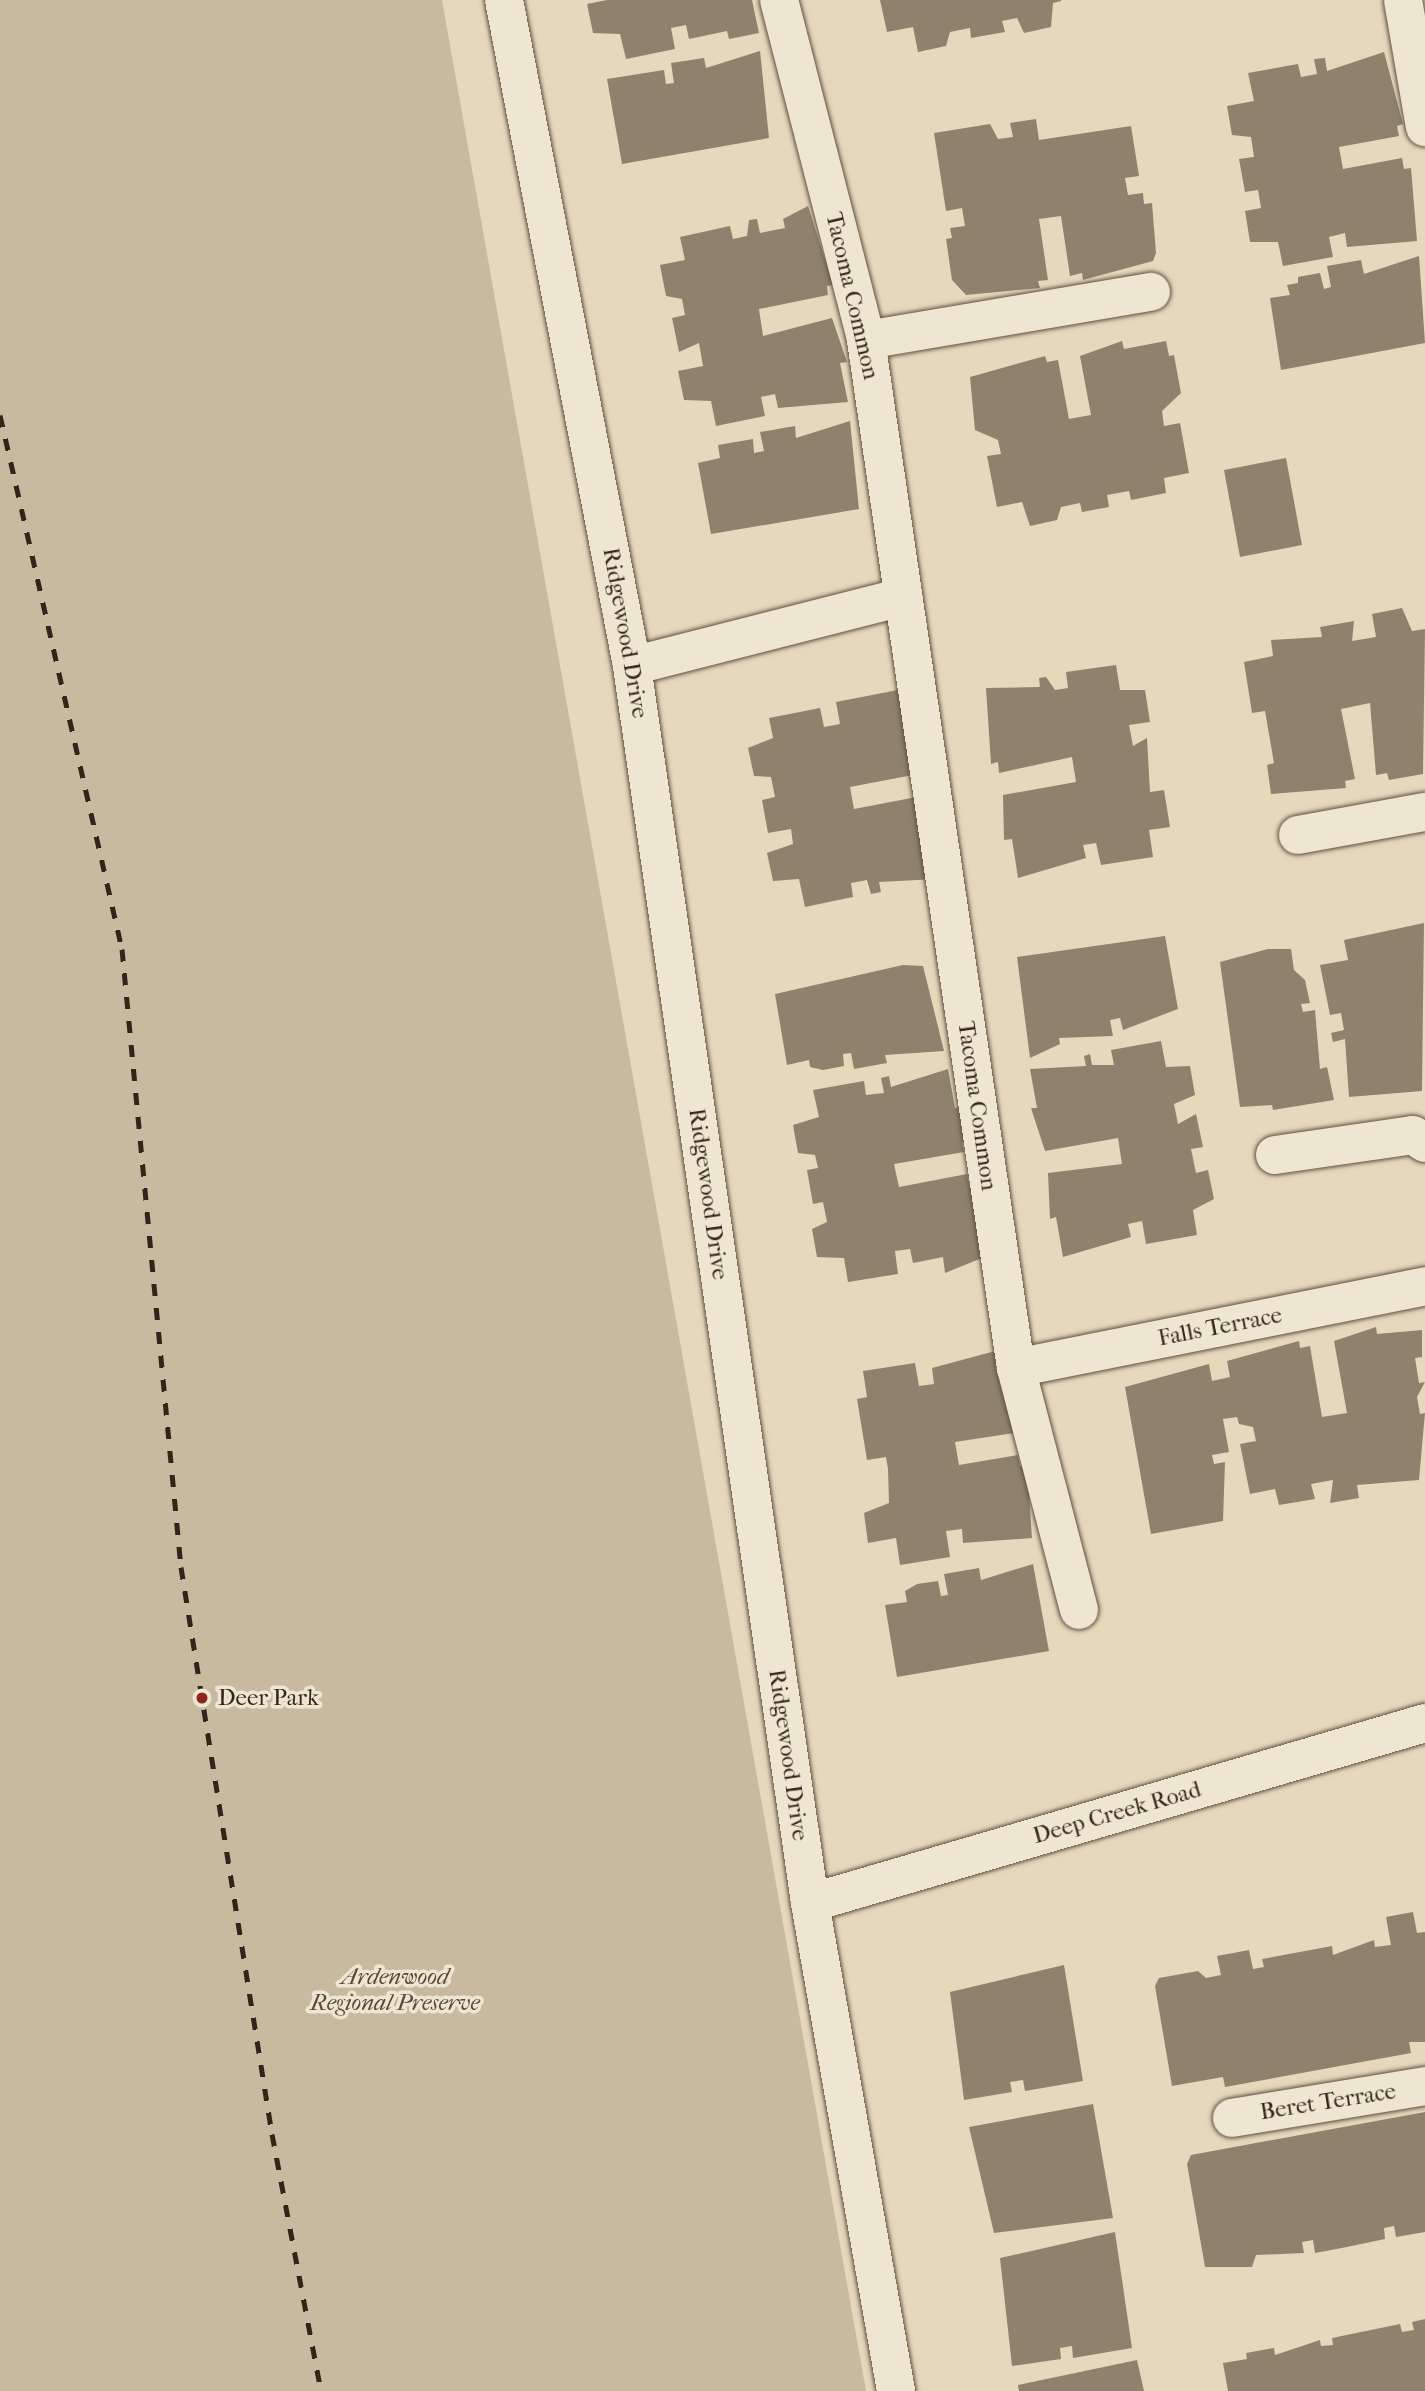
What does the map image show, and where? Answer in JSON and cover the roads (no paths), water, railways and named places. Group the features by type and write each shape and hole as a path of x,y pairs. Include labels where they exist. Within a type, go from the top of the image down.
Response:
{"street":[{"name":"Ridgewood Drive","path":"504,0 632,666 810,1903 895,2391"},
{"name":"Tacoma Common","path":"779,0 866,340 1016,1368 1079,1610"},
{"path":"1403,0 1425,127"},
{"path":"866,340 1151,292"},
{"path":"632,666 903,597"},
{"path":"1298,835 1425,812"},
{"path":"1275,1155 1413,1135 1425,1143"},
{"name":"Falls Terrace","path":"1016,1368 1425,1286"},
{"name":"Deep Creek Road","path":"810,1903 1425,1723"},
{"name":"Beret Terrace","path":"1232,2118 1425,2086"}],"railway":[{"path":"0,415 122,949 181,1567 272,2134 321,2391"}],"place":[{"name":"Deer Park","path":"202,1698"}],"park label":[{"name":"Ardenwood Regional Preserve","path":"395,1990"}]}
